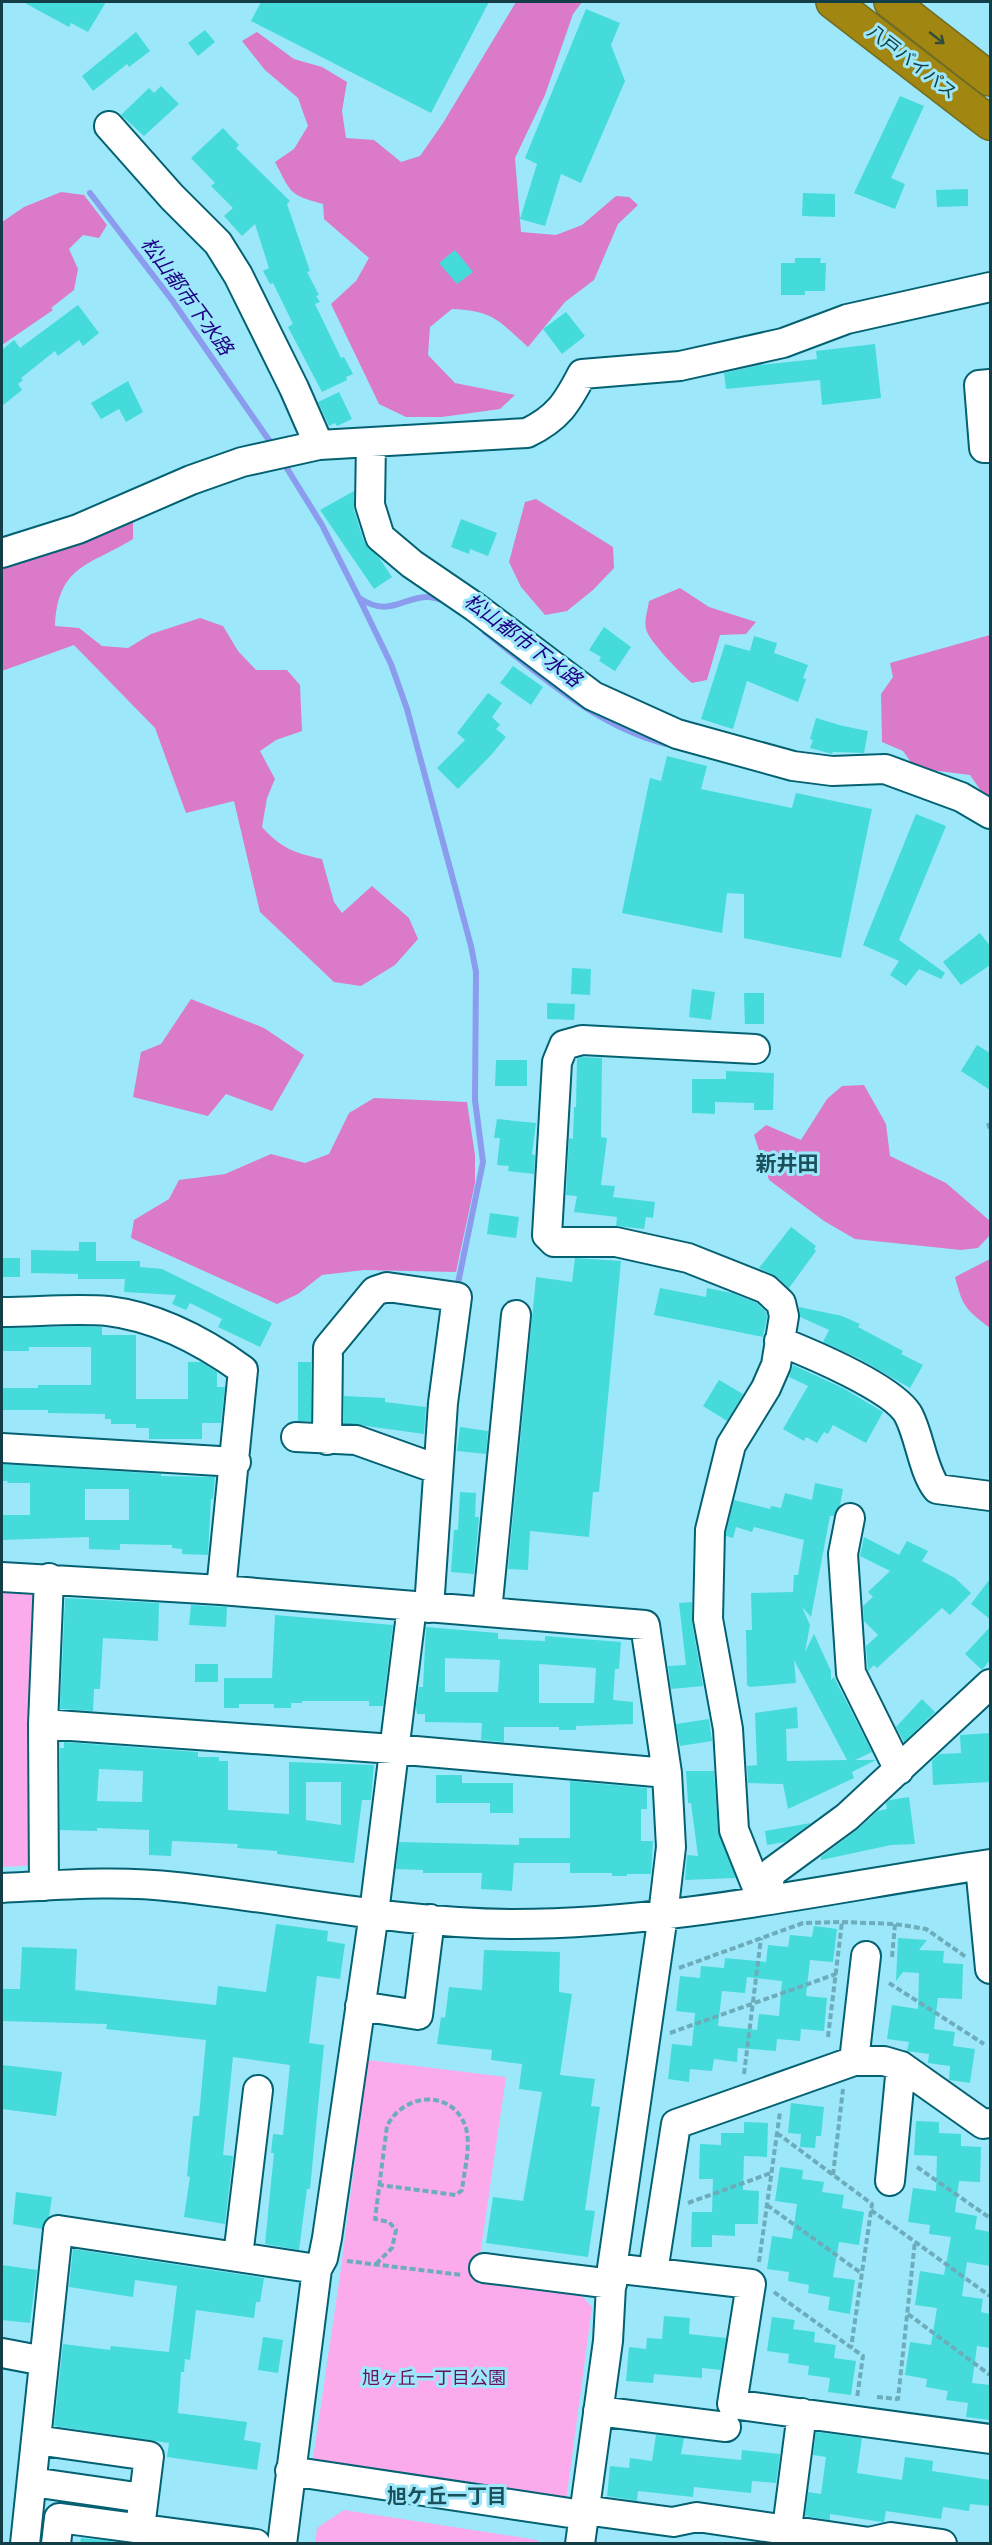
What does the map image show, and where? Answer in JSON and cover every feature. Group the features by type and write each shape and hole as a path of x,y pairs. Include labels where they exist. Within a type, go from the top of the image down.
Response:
{"highway":[{"name":"八戸バイパス","path":"833,2 990,123"},
{"name":"八戸バイパス","path":"896,3 990,80"}],"street":[{"path":"109,126 172,197 218,243 238,275 294,388 318,445"},
{"path":"2,553 78,529 191,480 242,462 318,445 527,433 546,424 566,406 582,374 680,366 783,343 847,319 990,287"},
{"path":"990,384 979,385 984,448 990,448"},
{"path":"371,442 369,505 380,537 412,564 475,607 593,696 677,735 793,766 831,771 885,769 961,797 990,814"},
{"path":"754,1049 582,1040 564,1045 557,1062 547,1235 554,1242 616,1242 688,1258 766,1289 780,1303 782,1309 784,1316 776,1365 766,1388 730,1445 710,1530 708,1619 728,1729 734,1830 762,1900"},
{"path":"282,2544 317,2269 323,2258 327,2238 374,1913 393,1749 421,1607 457,1298 387,1287 375,1291 328,1348 327,1440"},
{"path":"2,1312 108,1311 155,1321 210,1346 243,1370 222,1590"},
{"path":"487,1612 516,1315"},
{"path":"780,1341 826,1359 894,1399 905,1408 925,1458 930,1480 937,1489 990,1496"},
{"path":"296,1437 356,1440 437,1469"},
{"path":"2,1448 236,1462"},
{"path":"850,1518 843,1554 851,1673 899,1770"},
{"path":"2,1577 222,1590 645,1624 667,1773 671,1847 612,2276 608,2341 579,2544"},
{"path":"44,1886 43,1724 49,1578"},
{"path":"762,1900 772,1872 847,1817 990,1683"},
{"path":"43,1724 393,1749 667,1773"},
{"path":"2,1888 111,1882 175,1886 374,1913 430,1919 523,1924 663,1915 985,1865 982,1966"},
{"path":"360,2006 418,2015 430,1919"},
{"path":"850,2063 866,1956"},
{"path":"653,2272 676,2124 850,2063 884,2061 901,2066 983,2124 990,2123"},
{"path":"884,2191 901,2066"},
{"path":"238,2256 258,2090"},
{"path":"25,2544 58,2230 317,2269"},
{"path":"484,2268 612,2276 653,2272 753,2282 732,2404 802,2414 856,2408 990,2439"},
{"path":"2,2353 44,2361"},
{"path":"598,2411 726,2427"},
{"path":"786,2537 802,2414"},
{"path":"36,2440 149,2456 140,2528"},
{"path":"290,2471 583,2512 673,2522 697,2517 786,2537 869,2542 891,2537 942,2544"},
{"path":"32,2482 143,2498"},
{"path":"56,2544 59,2518 256,2544"}],"path":[{"path":"988,1123 990,1129"},
{"path":"828,2037 842,1922"},
{"path":"670,1971 803,1923 842,1922 926,1929 982,1966"},
{"path":"740,2102 761,1938"},
{"path":"661,2036 836,1974"},
{"path":"889,1983 984,2044"},
{"path":"833,2175 850,2063"},
{"path":"783,2086 767,2205 753,2282 863,2356 856,2408 898,2399 915,2241"},
{"path":"376,2264 392,2248 396,2230 389,2222 375,2219 387,2126 393,2114 416,2100 430,2099 446,2104 458,2114 468,2137 462,2190 456,2195 380,2185"},
{"path":"777,2133 872,2204"},
{"path":"916,2167 990,2218"},
{"path":"688,2202 771,2173"},
{"path":"851,2348 872,2204 884,2191"},
{"path":"767,2205 862,2273"},
{"path":"871,2210 990,2296"},
{"path":"907,2314 990,2375"}],"green space":[{"path":"2,1588 34,1588 36,1865 2,1867"},
{"name":"旭ヶ丘一丁目公園","path":"368,2060 506,2077 476,2283 581,2295 592,2307 566,2501 312,2466"},
{"path":"344,2510 538,2540 538,2543 315,2543 317,2528"}],"shaded area":[{"path":"516,2 582,2 573,14 545,95 515,158 521,232 556,235 582,225 616,196 629,197 638,205 618,224 594,280 565,302 528,347 502,324 477,312 452,309 430,327 428,355 455,383 515,395 500,409 442,417 406,417 379,404 331,304 356,281 369,258 324,219 323,204 297,195 284,180 275,162 294,149 308,126 298,98 265,70 242,41 257,32 294,59 322,67 347,82 342,111 346,138 374,140 401,162 420,156 443,123"},
{"path":"61,192 84,195 107,225 99,238 83,235 69,249 78,269 74,290 51,308 53,310 2,345 2,222 24,207"},
{"path":"536,499 613,547 614,568 593,590 567,611 545,615 521,587 509,562 525,502"},
{"path":"124,517 133,521 133,539 90,562 69,579 62,590 57,606 55,626 79,628 102,646 128,648 151,634 200,618 223,626 238,651 256,670 287,670 300,685 302,731 276,740 260,751 275,779 267,798 262,827 275,840 289,849 322,859 334,902 342,913 372,886 409,918 418,939 395,965 361,986 334,982 260,912 234,801 186,813 155,728 74,645 2,671 2,563"},
{"path":"680,588 709,607 756,622 746,634 720,635 707,680 692,683 659,649 646,629 649,601"},
{"path":"990,635 990,804 970,775 915,768 903,751 882,742 881,694 893,677 890,663"},
{"path":"191,999 264,1028 304,1055 272,1111 226,1094 208,1116 133,1097 141,1052 161,1044"},
{"path":"864,1085 886,1124 890,1156 946,1183 990,1221 990,1235 978,1248 961,1250 855,1239 824,1221 769,1180 754,1135 766,1125 801,1140 827,1099 842,1086"},
{"path":"374,1098 467,1102 475,1155 475,1183 456,1272 364,1270 322,1275 298,1294 277,1304 131,1238 134,1220 169,1199 179,1180 225,1174 271,1154 305,1163 329,1154 349,1113"},
{"path":"990,1259 990,1328 966,1307 955,1277"}],"building":[{"path":"23,2 106,2 88,32 71,23 69,27"},
{"path":"261,2 489,2 431,113 251,21"},
{"path":"586,9 620,23 611,45 625,81 581,183 561,174 545,226 520,219 537,164 525,158"},
{"path":"205,30 215,42 198,56 188,43"},
{"path":"136,32 150,51 129,67 127,64 93,91 82,76"},
{"path":"161,86 179,104 144,136 121,115 149,88 154,93"},
{"path":"900,96 924,106 891,178 905,184 895,209 854,193"},
{"path":"223,128 239,145 236,148 290,201 287,204 310,271 307,272 319,295 316,296 320,302 315,304 341,358 344,357 353,374 346,377 347,380 322,392 288,327 293,324 273,283 270,284 263,271 269,268 255,224 242,236 224,216 233,208 211,186 215,183 191,158"},
{"path":"968,189 968,206 937,207 936,190"},
{"path":"803,193 835,194 835,217 802,216"},
{"path":"455,250 473,272 457,284 439,263"},
{"path":"795,258 821,258 820,263 826,263 825,291 805,291 805,295 781,295 781,263 795,263"},
{"path":"78,305 99,333 83,346 79,340 58,356 55,351 21,378 23,380 18,384 22,390 2,406 2,350 14,340 20,348"},
{"path":"566,312 585,336 562,354 543,329"},
{"path":"875,344 881,398 822,405 820,380 726,389 724,373 760,365 817,359 816,351"},
{"path":"128,381 143,412 126,422 119,409 101,419 91,403"},
{"path":"339,392 352,419 337,426 335,423 329,426 318,402"},
{"path":"354,491 354,510 364,542 380,559 392,577 374,589 320,510"},
{"path":"461,519 497,533 488,556 470,549 469,554 451,547"},
{"path":"604,627 631,647 615,671 599,661 601,657 589,650"},
{"path":"754,636 777,643 774,653 808,665 798,702 747,681 733,729 701,719 725,644 750,651"},
{"path":"513,666 543,687 531,705 500,683"},
{"path":"488,693 502,703 492,717 500,725 496,729 506,737 458,789 437,768 465,740 457,733"},
{"path":"816,718 868,731 864,753 833,752 832,754 810,748"},
{"path":"667,756 707,766 701,789 792,808 796,793 872,809 841,958 744,938 744,894 727,893 722,933 622,913 650,778 661,781"},
{"path":"916,814 946,826 899,940 945,973 941,979 919,969 906,986 890,975 899,961 863,945"},
{"path":"980,933 990,946 990,965 961,985 943,962"},
{"path":"572,968 591,969 590,995 571,994"},
{"path":"692,989 715,992 711,1020 689,1017"},
{"path":"744,993 764,993 764,1024 745,1024"},
{"path":"547,1003 575,1004 574,1020 547,1019"},
{"path":"977,1045 990,1053 990,1090 961,1071"},
{"path":"581,1057 602,1058 601,1137 607,1138 601,1185 615,1186 613,1197 655,1202 653,1218 646,1217 644,1229 616,1226 617,1217 574,1212 577,1196 566,1195 569,1138 573,1139 574,1107 576,1107 577,1059"},
{"path":"496,1060 527,1060 527,1086 495,1086"},
{"path":"726,1071 774,1073 773,1110 754,1110 754,1103 715,1102 715,1114 692,1113 692,1079 726,1079"},
{"path":"497,1119 536,1123 532,1154 535,1155 534,1174 508,1171 509,1166 497,1165 500,1138 494,1138"},
{"path":"490,1213 519,1217 516,1238 487,1234"},
{"path":"791,1227 816,1246 814,1249 816,1251 789,1288 777,1277 759,1268"},
{"path":"79,1242 96,1242 96,1261 140,1261 140,1267 162,1269 272,1323 260,1347 218,1327 222,1319 190,1303 186,1310 172,1304 176,1295 124,1292 125,1279 78,1279 78,1274 31,1273 31,1250 79,1251"},
{"path":"2,1258 20,1258 20,1277 2,1277"},
{"path":"575,1258 621,1261 599,1492 593,1492 589,1537 530,1531 528,1570 508,1569 536,1277 572,1282"},
{"path":"660,1288 706,1297 707,1288 732,1293 757,1303 766,1312 767,1317 763,1337 654,1315"},
{"path":"799,1307 842,1316 860,1324 858,1327 903,1351 901,1354 923,1365 910,1388 858,1358 823,1342 829,1330 800,1317"},
{"path":"102,1327 102,1335 136,1335 136,1399 188,1399 188,1362 201,1362 217,1372 217,1387 225,1387 221,1423 202,1423 202,1439 149,1439 149,1428 136,1428 136,1424 111,1424 111,1419 105,1419 105,1414 2,1410 2,1388 91,1385 91,1347 29,1347 29,1351 2,1351 2,1328"},
{"path":"298,1362 311,1362 311,1421 298,1421"},
{"path":"793,1365 843,1388 883,1412 866,1443 833,1425 828,1434 824,1432 817,1443 806,1437 804,1441 783,1429 808,1386 789,1377"},
{"path":"719,1380 743,1394 727,1421 703,1406"},
{"path":"344,1396 385,1398 385,1402 426,1407 424,1434 344,1423"},
{"path":"460,1427 488,1431 486,1454 457,1451"},
{"path":"2,1464 161,1474 161,1476 215,1477 213,1499 211,1499 208,1555 182,1554 182,1549 172,1548 172,1545 120,1544 120,1550 89,1549 89,1537 2,1540 2,1515 30,1515 30,1483 2,1481","holes":["85,1489 129,1489 129,1520 85,1520"]},
{"path":"815,1483 843,1489 840,1505 834,1516 830,1516 811,1617 802,1607 810,1625 805,1652 814,1634 831,1671 831,1680 834,1677 872,1752 855,1760 876,1760 852,1772 854,1778 788,1809 783,1784 748,1783 747,1766 757,1765 755,1713 797,1707 798,1728 786,1729 787,1761 847,1760 794,1660 796,1683 750,1687 747,1685 746,1630 752,1630 751,1593 793,1592 794,1575 798,1575 804,1540 754,1527 752,1532 736,1527 733,1538 726,1536 726,1532 734,1500 770,1509 771,1506 781,1508 785,1493 812,1500"},
{"path":"460,1492 476,1493 475,1517 479,1517 474,1574 451,1572 454,1530 458,1530"},
{"path":"864,1537 899,1555 907,1541 928,1551 922,1561 955,1578 971,1593 950,1615 942,1608 877,1668 874,1665 868,1671 866,1646 878,1635 864,1621 863,1606 873,1597 868,1592 890,1571 860,1556"},
{"path":"990,1579 990,1619 971,1604"},
{"path":"65,1598 159,1603 158,1641 103,1638 100,1689 94,1689 93,1711 60,1709"},
{"path":"692,1602 692,1622 703,1686 671,1689 668,1666 686,1665 679,1603"},
{"path":"191,1605 227,1607 226,1627 189,1625"},
{"path":"275,1615 393,1625 383,1706 369,1706 369,1701 302,1701 302,1703 291,1703 291,1708 274,1708 274,1704 239,1704 239,1708 224,1708 224,1678 272,1678"},
{"path":"426,1627 498,1633 498,1639 545,1641 545,1636 621,1642 619,1669 615,1669 613,1700 633,1702 633,1724 576,1726 576,1730 559,1730 559,1727 504,1727 504,1742 481,1740 482,1723 425,1722 425,1714 417,1714 416,1706 419,1687 423,1687","holes":["445,1658 500,1660 498,1692 445,1692","539,1664 596,1668 594,1703 539,1703"]},
{"path":"990,1627 990,1660 982,1670 965,1654"},
{"path":"195,1664 218,1664 218,1682 195,1682"},
{"path":"922,1699 935,1712 904,1742 896,1727"},
{"path":"709,1719 712,1741 680,1746 676,1724"},
{"path":"990,1733 990,1782 933,1785 932,1761 939,1754 961,1753 960,1735"},
{"path":"64,1742 198,1752 198,1757 219,1757 219,1761 228,1761 228,1810 289,1814 289,1762 374,1765 371,1800 362,1800 354,1863 277,1854 277,1851 237,1848 238,1844 172,1841 171,1856 149,1855 149,1830 97,1828 97,1831 60,1830 60,1748 64,1748","holes":["99,1769 143,1771 142,1802 97,1801","306,1782 341,1782 341,1825 306,1820"]},
{"path":"686,1771 714,1771 718,1831 736,1878 685,1880 687,1855 698,1856 691,1803 688,1803"},
{"path":"436,1775 462,1775 462,1783 513,1783 513,1813 490,1813 490,1803 436,1803"},
{"path":"570,1781 647,1788 647,1809 641,1809 641,1841 653,1841 651,1874 612,1876 612,1873 570,1873 570,1863 514,1863 512,1891 481,1889 482,1873 423,1873 423,1870 396,1869 399,1842 519,1845 519,1838 570,1838"},
{"path":"909,1797 915,1844 891,1845 821,1860 821,1857 878,1811 887,1809 886,1803 890,1800"},
{"path":"811,1823 785,1842 767,1845 765,1831"},
{"path":"276,1924 328,1931 327,1941 345,1944 340,1979 317,1976 309,2043 324,2045 310,2189 307,2189 299,2250 265,2244 274,2153 271,2153 273,2134 283,2135 290,2065 233,2057 223,2155 233,2156 225,2224 184,2217 190,2177 187,2176 193,2116 199,2116 206,2040 106,2029 107,2024 2,2021 2,1989 20,1989 22,1947 77,1949 75,1990 216,2005 218,1986 266,1992"},
{"path":"814,1926 837,1929 833,1962 810,1960 806,1996 827,1998 824,2031 801,2029 800,2041 777,2039 776,2051 738,2048 737,2062 714,2059 712,2071 690,2069 689,2082 668,2079 672,2044 692,2046 695,2013 676,2011 680,1976 700,1978 701,1966 724,1968 725,1958 766,1962 768,1945 788,1947 790,1935 812,1937","holes":["747,1977 782,1981 779,2016 759,2014 757,2030 718,2026 722,1991 745,1993"]},
{"path":"898,1938 927,1940 919,1950 944,1951 943,1963 963,1964 962,1999 938,1998 934,2029 955,2032 953,2046 975,2049 970,2083 949,2080 950,2066 928,2063 929,2054 907,2051 909,2042 887,2039 892,2005 918,2009 919,1973 903,1972 896,1981"},
{"path":"484,1950 560,1952 559,1992 572,1994 560,2075 595,2079 591,2106 600,2107 585,2210 595,2211 588,2257 486,2243 493,2197 523,2201 542,2092 519,2089 522,2064 491,2060 492,2050 437,2044 441,2017 445,2018 449,1987 482,1990"},
{"path":"2,2065 62,2072 56,2116 2,2109"},
{"path":"791,2103 824,2107 821,2136 816,2136 815,2148 800,2147 801,2134 788,2133"},
{"path":"916,2121 939,2122 939,2133 961,2134 961,2146 981,2147 980,2182 959,2181 955,2212 977,2216 975,2229 990,2232 990,2266 967,2262 962,2296 983,2299 981,2312 990,2314 990,2348 977,2346 972,2383 990,2385 989,2420 966,2417 968,2403 946,2400 948,2391 926,2387 927,2379 905,2375 910,2342 931,2345 937,2308 915,2305 920,2271 944,2275 951,2237 929,2234 930,2225 908,2222 913,2188 936,2191 937,2156 914,2155"},
{"path":"744,2122 768,2123 767,2157 744,2156 743,2190 759,2191 758,2224 735,2224 735,2236 712,2235 712,2247 691,2247 692,2212 712,2212 713,2179 699,2179 700,2144 721,2145 721,2133 744,2133"},
{"path":"780,2167 803,2170 802,2179 824,2182 822,2192 844,2195 842,2208 864,2212 859,2245 839,2242 833,2277 855,2280 850,2314 828,2310 830,2297 808,2293 809,2285 788,2281 789,2272 767,2269 772,2236 792,2239 797,2204 775,2201"},
{"path":"16,2192 52,2197 49,2217 42,2229 13,2224"},
{"path":"73,2249 264,2278 260,2302 256,2302 254,2318 196,2310 190,2360 185,2359 184,2372 181,2372 178,2413 247,2422 244,2440 261,2443 257,2470 167,2457 169,2443 54,2426 63,2344 110,2350 111,2346 169,2352 177,2286 135,2280 133,2297 69,2287"},
{"path":"2,2265 37,2270 30,2323 2,2320"},
{"path":"664,2316 690,2318 689,2334 726,2338 721,2370 702,2368 702,2378 654,2374 653,2383 626,2381 629,2347 646,2349 647,2338 662,2339"},
{"path":"772,2317 795,2320 793,2329 815,2332 814,2342 836,2345 834,2358 856,2361 851,2395 828,2392 830,2378 808,2375 809,2366 788,2363 789,2354 767,2351"},
{"path":"263,2337 283,2340 278,2373 258,2370"},
{"path":"816,2432 862,2438 857,2473 902,2480 905,2457 933,2461 932,2471 990,2480 990,2506 970,2504 969,2511 943,2507 941,2519 886,2511 884,2522 830,2514 830,2520 805,2516 808,2492 821,2494 826,2457 813,2455"},
{"path":"656,2435 684,2438 681,2454 741,2460 742,2450 780,2454 776,2483 752,2481 751,2493 694,2487 693,2497 638,2491 637,2501 607,2496 610,2466 629,2468 630,2458 652,2461"},
{"path":"81,2538 111,2541 111,2544 80,2544"}],"waterway":[{"name":"松山都市下水路","path":"90,193 172,300 273,446"},
{"name":"松山都市下水路","path":"283,462 322,525 359,598 372,605 383,607 422,597 446,602"},
{"path":"360,600 391,664 407,709 476,972 475,1100 483,1162 457,1288"},
{"name":"松山都市下水路","path":"485,632 548,682 592,712 640,736 666,744"}],"district":[{"name":"新井田","path":"787,1164"},
{"name":"旭ケ丘一丁目","path":"447,2496"}]}
